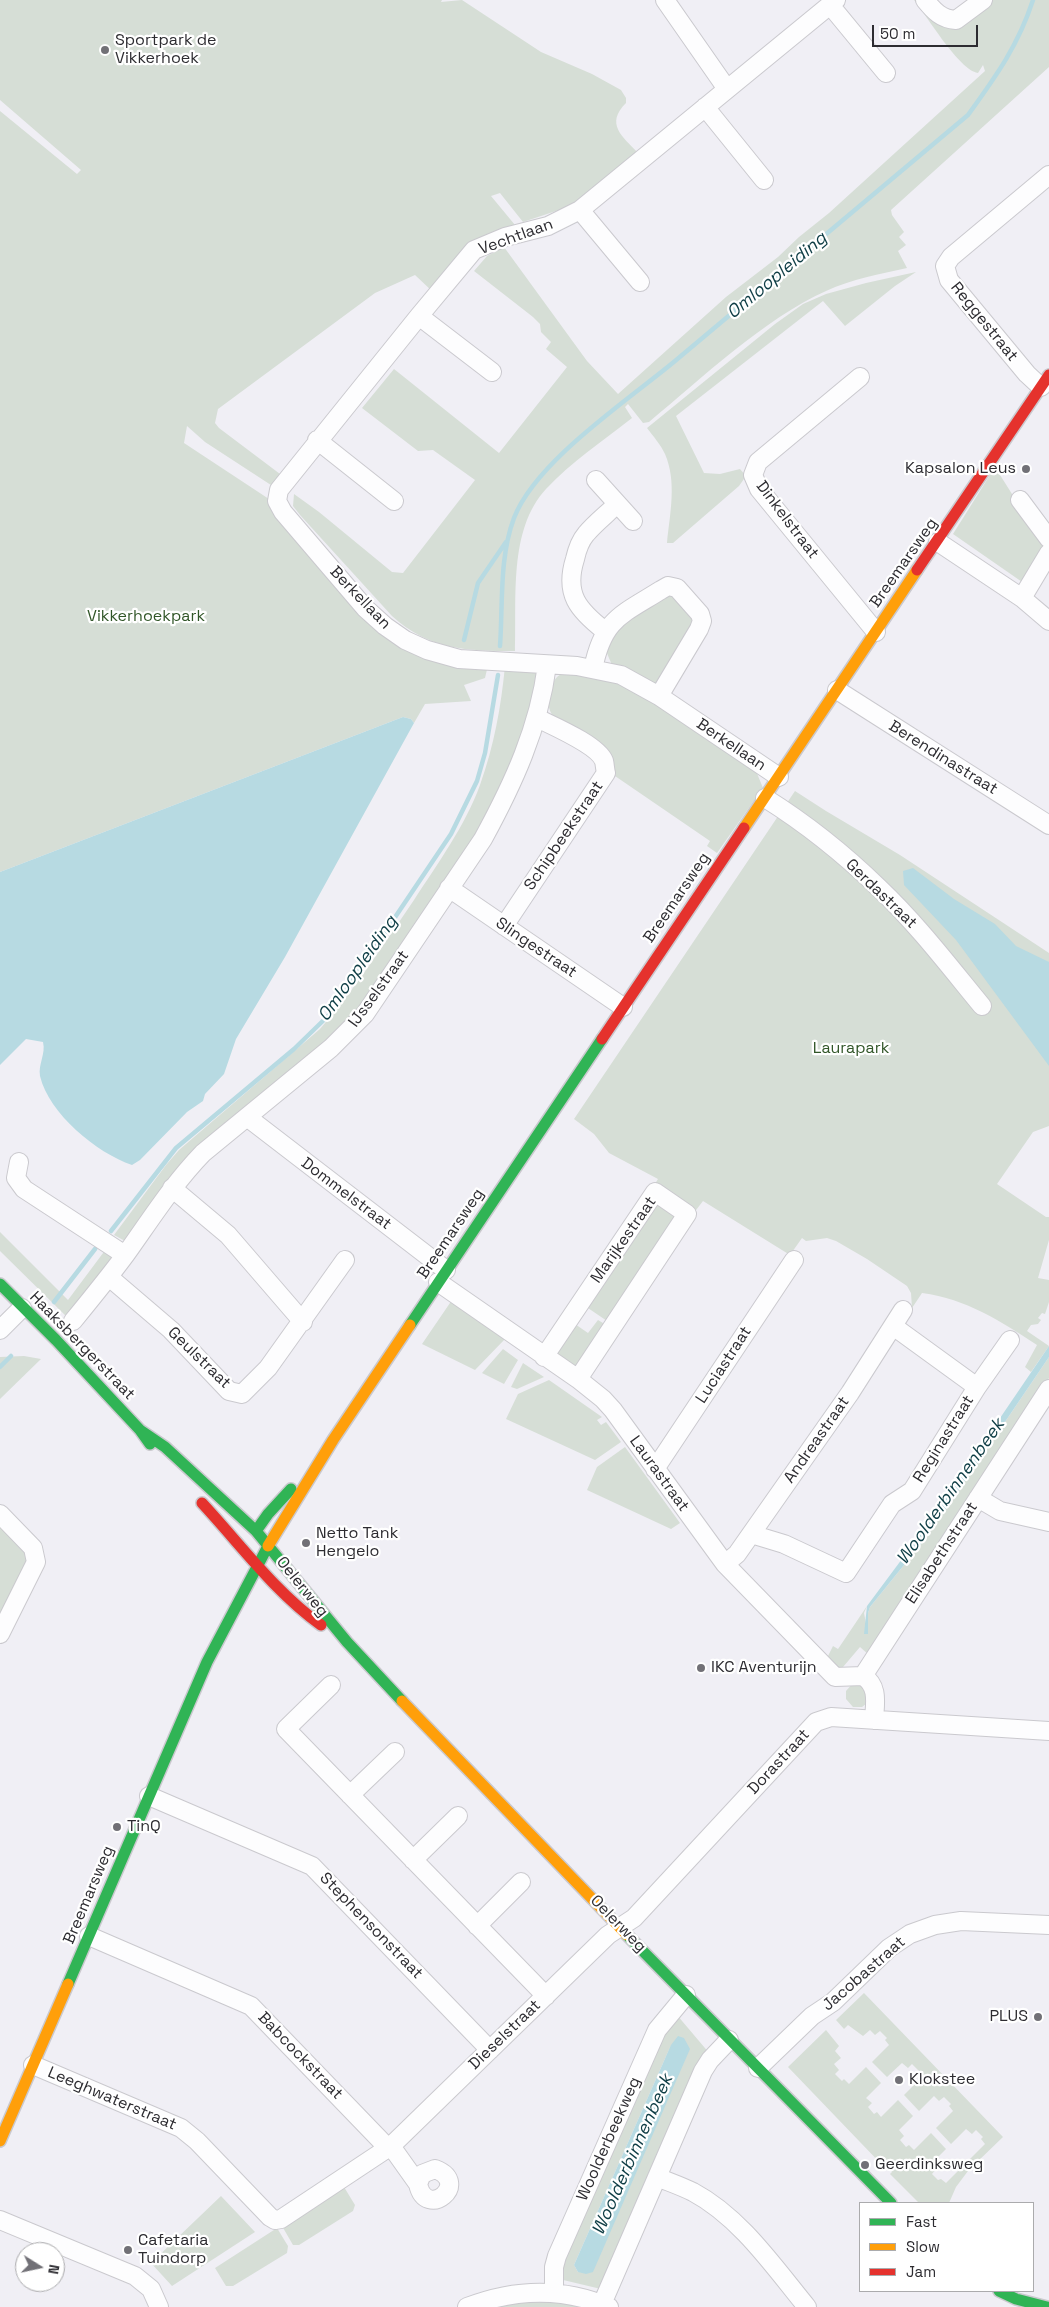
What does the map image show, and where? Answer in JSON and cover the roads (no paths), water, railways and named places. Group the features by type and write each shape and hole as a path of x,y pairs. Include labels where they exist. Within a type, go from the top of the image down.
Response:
{"main road":[{"name":"Breemarsweg","path":"0,2141 207,1662 268,1546 333,1440 442,1276 1045,381"},
{"name":"Haaksbergerstraat","path":"0,1284 56,1340 140,1430 162,1460"},
{"name":"Haaksbergerstraat","path":"140,1430 165,1447 256,1532"},
{"name":"Breemarsweg","path":"240,1565 256,1532 268,1514 333,1440"},
{"path":"193,1492 246,1552"},
{"name":"Oelerweg","path":"256,1532 347,1642 622,1927 681,2000 724,2044 758,2068 890,2202"},
{"name":"Oelerweg","path":"246,1552 304,1615 347,1642"},
{"name":"Breemarsweg","path":"207,1662 215,1623"},
{"path":"1002,2292 1016,2299 1047,2307"},
{"path":"988,2296 1001,2305"}],"street":[{"path":"665,0 727,89"},
{"path":"925,0 936,13 944,18 956,20 983,0"},
{"name":"Vechtlaan","path":"277,496 279,490 317,440 474,250 505,237 548,226 580,210 833,2 886,73"},
{"path":"705,108 764,180"},
{"name":"Reggestraat","path":"1045,381 1027,374 949,280 945,266 952,257 1049,175"},
{"path":"580,210 640,282"},
{"path":"419,316 492,372"},
{"name":"Dinkelstraat","path":"860,377 758,462 753,475 759,489 876,632"},
{"path":"317,440 394,501"},
{"path":"596,480 633,521"},
{"name":"Berkellaan","path":"277,496 283,512 365,608 404,640 427,650 459,658 593,669 621,675 659,696 779,777"},
{"path":"1020,500 1049,539"},
{"path":"605,631 591,620 574,598 571,586 572,567 578,548 586,534 617,504"},
{"path":"938,542 1022,598 1049,621"},
{"path":"1022,598 1049,553"},
{"path":"593,669 597,651 605,631 616,619 668,586 677,588 700,614 702,620 659,696"},
{"name":"IJsselstraat","path":"73,1321 125,1255 172,1188 203,1153 332,1048 365,1014 483,839 496,815 538,718 547,665"},
{"name":"Berendinastraat","path":"837,690 1049,825"},
{"name":"Schipbeekstraat","path":"504,926 606,773 604,760 596,751 538,718"},
{"name":"Gerdastraat","path":"765,798 847,860 879,887 906,915 982,1006"},
{"name":"Slingestraat","path":"449,888 624,1007"},
{"name":"Dommelstraat","path":"247,1117 442,1276"},
{"path":"19,1162 16,1178 24,1189 125,1255"},
{"path":"172,1188 228,1235 303,1322"},
{"name":"Marijkestraat","path":"544,1357 655,1192 687,1214 578,1379"},
{"name":"Geulstraat","path":"108,1277 171,1330 229,1391 242,1394 268,1368 303,1322 345,1260"},
{"name":"Luciastraat","path":"655,1469 794,1260"},
{"name":"Laurastraat","path":"442,1276 544,1357 578,1379 613,1410 725,1564 835,1677 862,1676"},
{"path":"0,1330 22,1308"},
{"name":"Andreastraat","path":"725,1564 737,1554 850,1393 903,1310"},
{"name":"Reginastraat","path":"893,1326 976,1387"},
{"name":"Reginastraat","path":"751,1534 784,1544 846,1573 892,1504 912,1491 976,1387 1010,1340"},
{"name":"Elisabethstraat","path":"862,1676 1049,1388"},
{"path":"978,1498 1000,1511 1049,1522"},
{"path":"0,1514 33,1548 36,1562 0,1634"},
{"path":"862,1676 869,1680 874,1687 876,1697 874,1720"},
{"path":"331,1685 286,1729 546,1996"},
{"name":"Dorastraat","path":"622,1927 634,1918 816,1722 831,1717 1049,1731"},
{"path":"350,1795 395,1752"},
{"name":"Stephensonstraat","path":"149,1796 312,1866 490,2050"},
{"path":"414,1860 458,1816"},
{"path":"477,1926 521,1882"},
{"name":"Jacobastraat","path":"758,2068 812,2016 833,2002 889,1948 910,1934 935,1925 961,1920 1049,1925"},
{"name":"Dieselstraat","path":"275,2220 281,2219 390,2147 608,1935 622,1927"},
{"name":"Babcockstraat","path":"89,1936 252,2006 390,2147"},
{"name":"Woolderbeekweg","path":"554,2292 554,2267 557,2256 657,2030 681,2000"},
{"path":"467,2307 492,2299 522,2293 554,2292 587,2298 605,2306 657,2177 703,2071 724,2044"},
{"name":"Leeghwaterstraat","path":"33,2065 189,2134 275,2220"},
{"path":"390,2147 418,2184"},
{"path":"657,2177 693,2193 728,2218 762,2252 807,2307"},
{"path":"0,2220 136,2276 151,2289 158,2307"}],"water":[{"path":"403,717 411,719 414,723 285,957 236,1039 224,1074 205,1094 203,1101 187,1112 140,1160 132,1165 118,1159 90,1142 64,1118 45,1090 40,1076 44,1051 43,1042 26,1039 0,1065 0,872"},
{"path":"913,868 954,899 995,924 1016,946 1049,962 1049,1066 956,940 904,885 903,871"},
{"name":"Woolderbinnenbeek","path":"1049,1346 1049,1357 946,1509 934,1522 921,1544 870,1607 868,1613 868,1634 864,1634 867,1606 928,1524"},
{"name":"Woolderbinnenbeek","path":"678,2036 684,2038 690,2049 593,2272 586,2274 578,2272 574,2265 671,2045"}],"waterway":[{"name":"Omloopleiding","path":"500,646 502,581 509,533 514,518 525,497 542,475 585,433 675,361 968,115 997,74 1013,46 1033,0"},
{"name":"Omloopleiding","path":"464,640 478,583 506,542"},
{"name":"Omloopleiding","path":"111,1231 176,1148 294,1049 330,1014 451,834 477,781 485,753 498,675"},
{"name":"Omloopleiding","path":"54,1302 95,1249"},
{"name":"Omloopleiding","path":"0,1367 11,1356"}],"place":[{"name":"Sportpark de Vikkerhoek","path":"105,50"},
{"name":"Kapsalon Leus","path":"1026,469"},
{"name":"Netto Tank Hengelo","path":"306,1543"},
{"name":"IKC Aventurijn","path":"701,1668"},
{"name":"TinQ","path":"117,1827"},
{"name":"PLUS","path":"1038,2017"},
{"name":"Klokstee","path":"899,2080"},
{"name":"Geerdinksweg","path":"865,2165"},
{"name":"Cafetaria Tuindorp","path":"128,2250"}],"park label":[{"name":"Vikkerhoekpark","path":"146,617"},
{"name":"Laurapark","path":"851,1049"}]}
